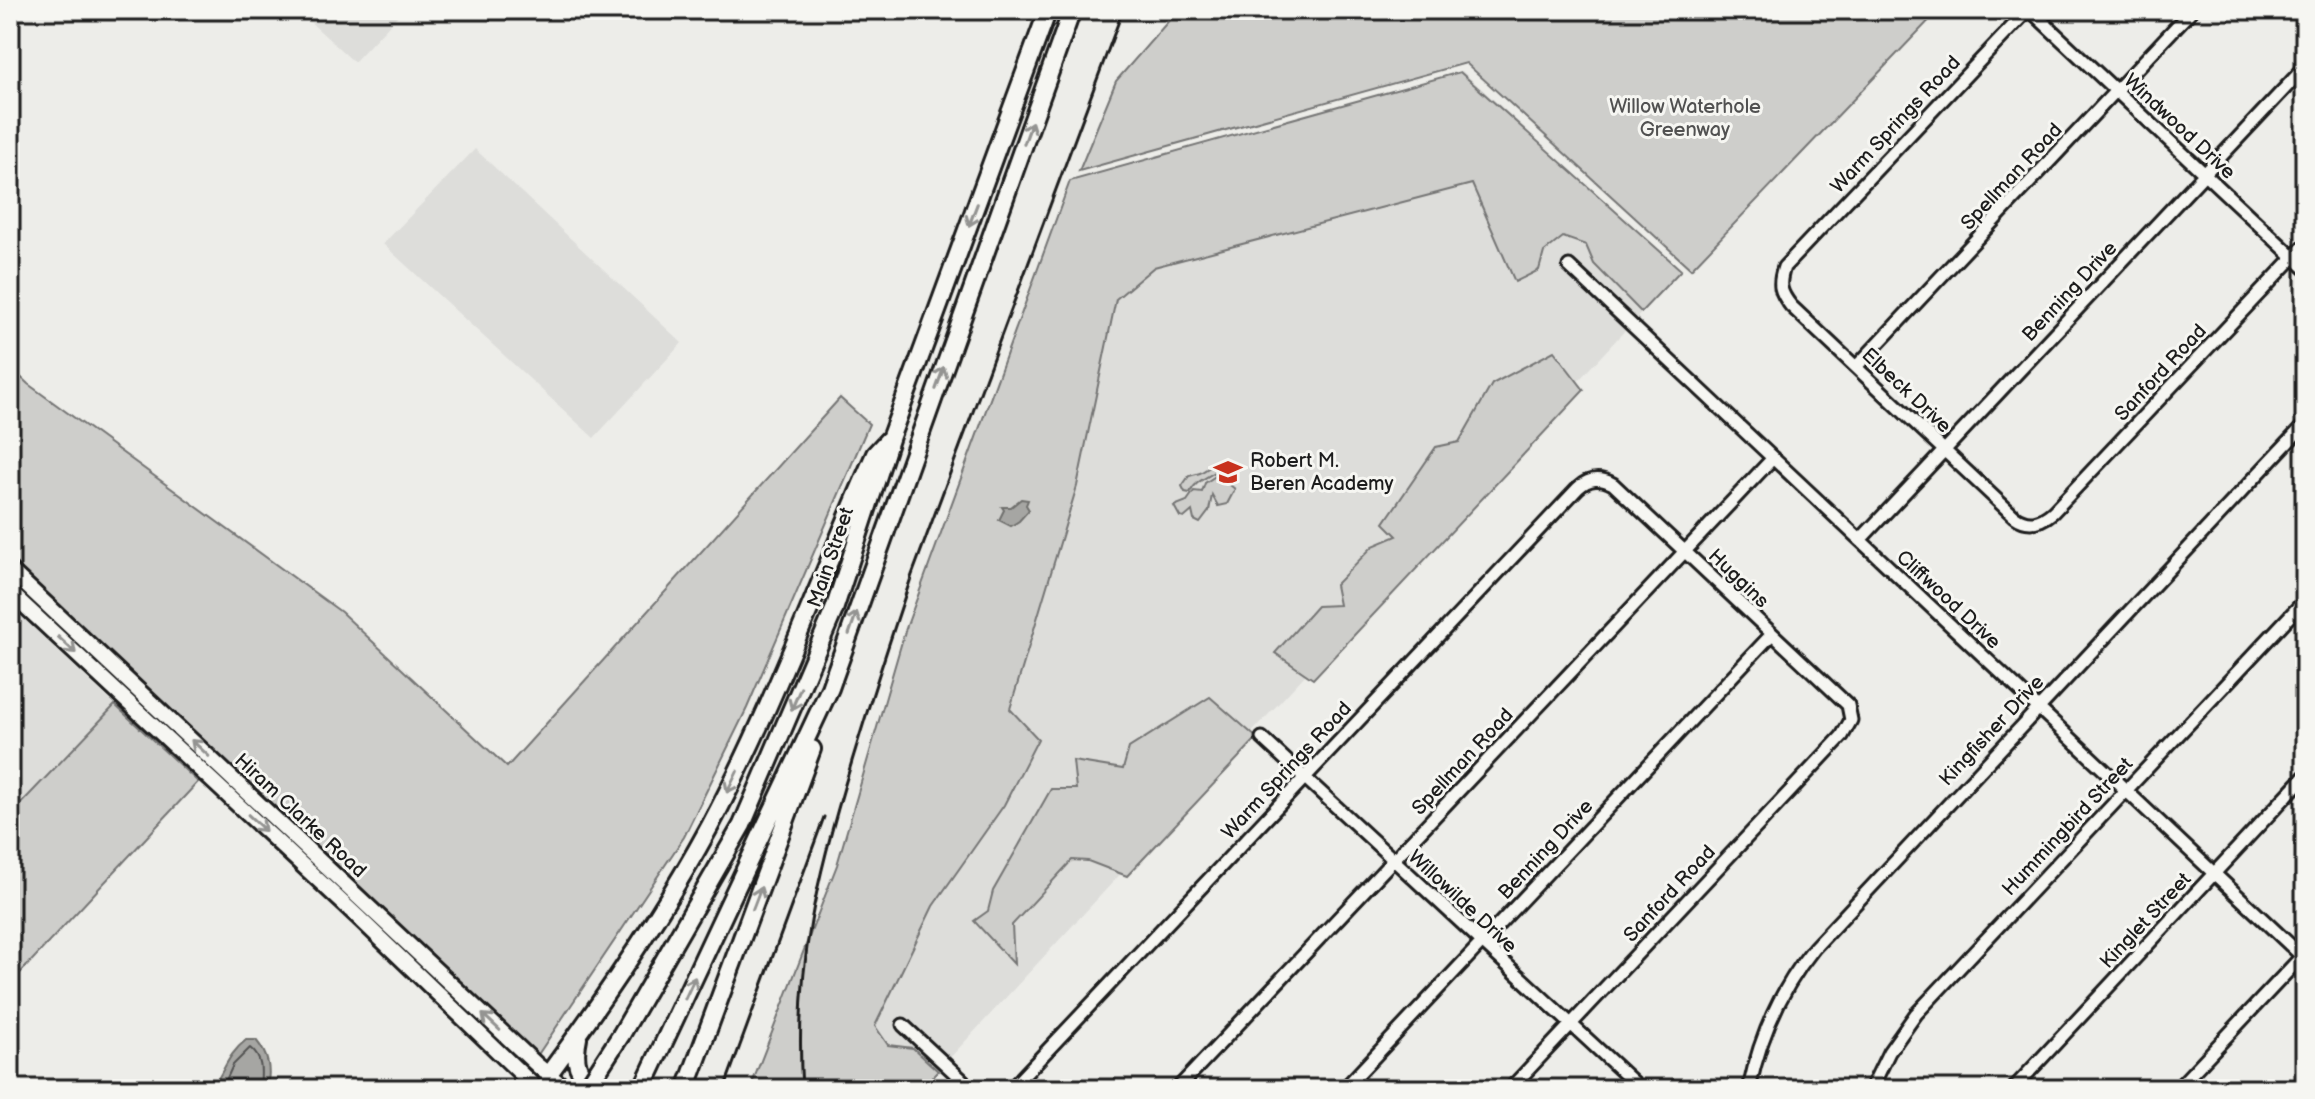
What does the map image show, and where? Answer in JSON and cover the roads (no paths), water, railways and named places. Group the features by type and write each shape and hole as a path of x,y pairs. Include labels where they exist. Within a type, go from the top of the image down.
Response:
{"highway":[{"name":"Main Street","path":"586,1089 621,1035 742,825 834,610 883,469 891,436 1048,10"},
{"path":"642,1089 817,716 839,662 1072,10"},
{"path":"541,1084 637,949 711,824 750,746 875,454 891,436"},
{"path":"686,1089 818,733 839,662"},
{"path":"579,1033 575,1063 580,1073 597,1089"}],"main road":[{"name":"Hiram Clarke Road","path":"10,570 128,680 216,774"},
{"name":"Hiram Clarke Road","path":"10,592 117,692 216,774 321,872 435,968 541,1084"},
{"path":"25,606 35,593"},
{"path":"117,692 128,680"},
{"name":"Hiram Clarke Road","path":"321,872 423,981 541,1084 566,1089"},
{"path":"423,981 435,968"}],"street":[{"name":"Windwood Drive","path":"2029,10 2305,268"},
{"name":"Warm Springs Road","path":"1789,262 2029,10"},
{"name":"Spellman Road","path":"1856,367 2192,10"},
{"name":"Benning Drive","path":"1860,540 2305,67"},
{"name":"Sanford Road","path":"2039,521 2053,512 2305,245"},
{"name":"Elbeck Drive","path":"1789,262 1780,281 1781,293 2014,516 2022,522 2039,521"},
{"name":"Cliffwood Drive","path":"1569,266 2304,956"},
{"name":"Kingfisher Drive","path":"1749,1089 1755,1058 1771,1016 1802,963 1830,928 2305,424"},
{"name":"Spellman Road","path":"1177,1089 1773,458"},
{"name":"Warm Springs Road","path":"1011,1089 1578,488 1590,479"},
{"name":"Huggins","path":"1590,479 1613,484 1848,705 1851,720"},
{"name":"Hummingbird Street","path":"1871,1089 1889,1052 1916,1014 2305,600"},
{"name":"Benning Drive","path":"1344,1089 1772,634"},
{"name":"Sanford Road","path":"1510,1089 1842,736 1851,720"},
{"name":"Willowilde Drive","path":"1262,738 1641,1089"},
{"name":"Kinglet Street","path":"2013,1089 2305,776"},
{"path":"2177,1089 2304,956"},
{"path":"903,1025 972,1089"}],"water":[{"path":"1021,499 1028,500 1026,505 1029,510 1019,521 1011,526 999,520 1004,510 1002,507 1011,507"},
{"path":"246,1040 256,1040 264,1052 269,1069 267,1089 211,1089 230,1057"}],"railway":[{"path":"802,1089 800,1044 805,961 819,883 839,803 912,575 1123,10"},
{"path":"724,1089 824,817"}],"place":[{"name":"Robert M. Beren Academy","path":"1228,472"}],"park label":[{"name":"Willow Waterhole Greenway","path":"1685,118"}]}
